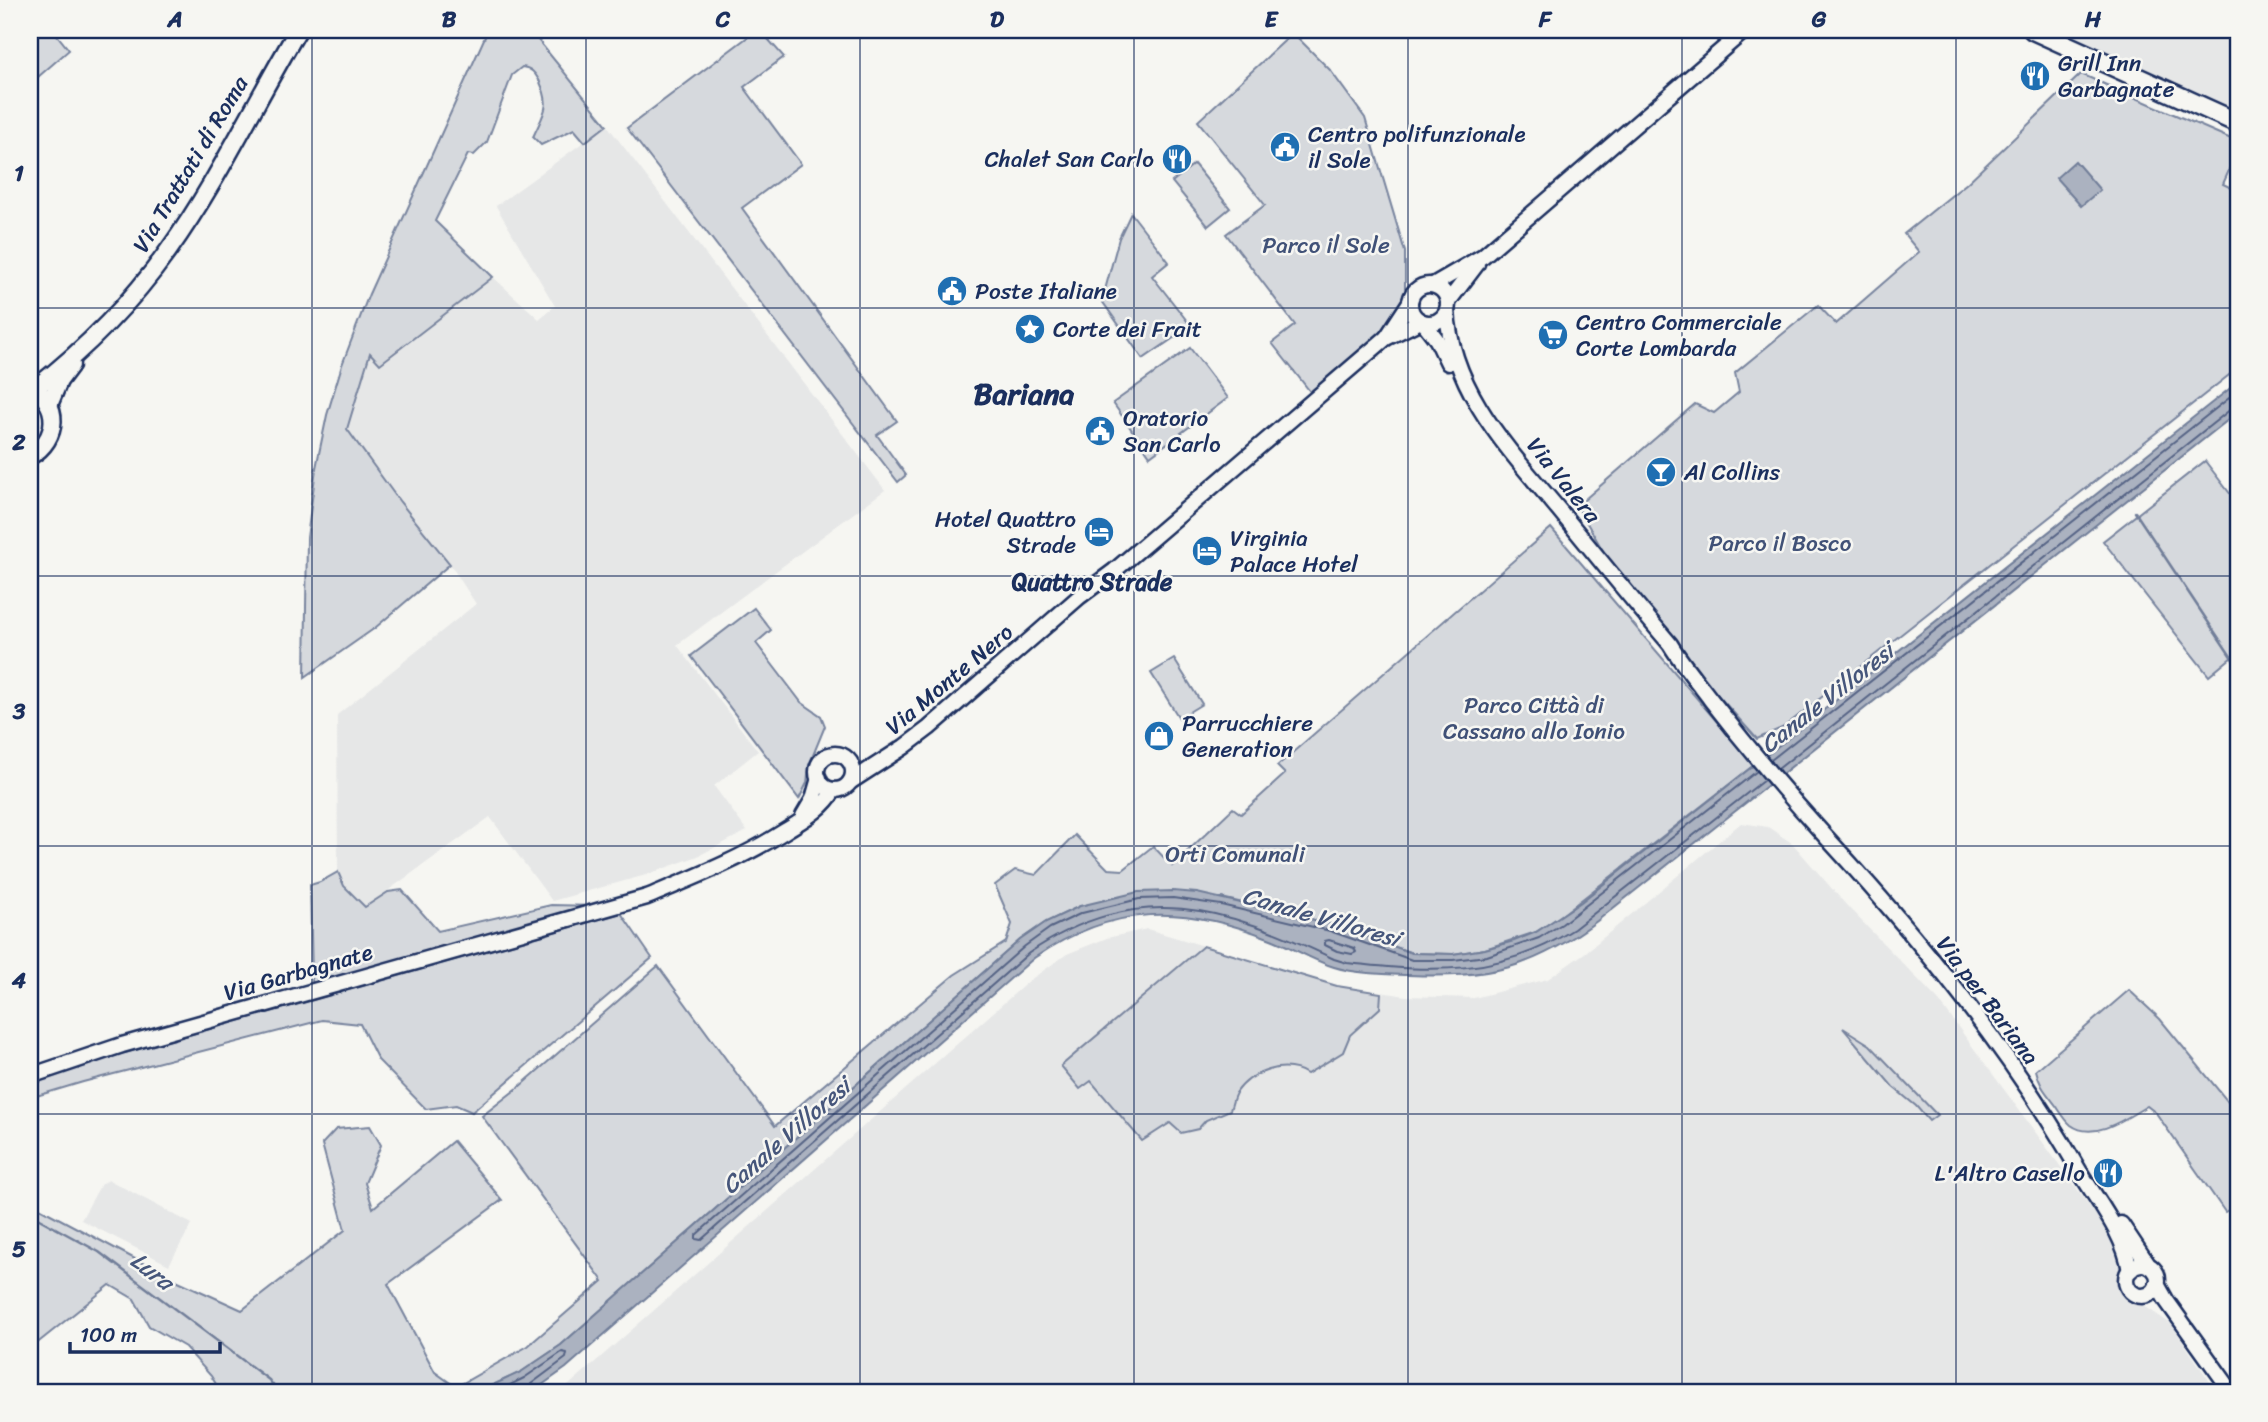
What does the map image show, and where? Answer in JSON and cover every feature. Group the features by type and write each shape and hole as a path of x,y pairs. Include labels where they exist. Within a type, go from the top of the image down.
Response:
{"main road":[{"name":"Via Trattati di Roma","path":"50,405 60,381 84,346 168,251 298,30"},
{"path":"2033,30 2238,123"},
{"name":"Via Trattati di Roma","path":"32,388 84,346"},
{"path":"30,456 51,436 53,425 50,405 32,388"}],"street":[{"path":"1483,256 1437,321 1422,322 1411,312 1410,302 1418,288 1433,285 1483,256 1745,30"},
{"path":"1433,285 1443,291 1448,306"},
{"name":"Via Monte Nero","path":"850,782 915,740 1079,597 1114,571 1386,338 1410,302"},
{"name":"Via Valera","path":"1448,306 1451,344 1456,362 1495,432 1670,645 1711,700 1871,889"},
{"name":"Via Valera","path":"1422,322 1437,340 1462,393 1490,439 1555,520 1657,639 1680,661"},
{"name":"Via Monte Nero","path":"1386,338 1422,322"},
{"path":"838,754 848,759 853,770 850,782 834,790 816,812 795,825 813,799 819,778 818,767 824,758 838,754"},
{"name":"Via Monte Nero","path":"848,759 862,761 892,755"},
{"path":"819,778 825,786 834,790"},
{"name":"Via Garbagnate","path":"30,1076 122,1045 647,897 723,866 795,825"},
{"name":"Via per Bariana","path":"1871,889 1978,1019 2063,1143 2122,1242 2130,1271"},
{"name":"Via per Bariana","path":"2063,1143 2149,1266"},
{"path":"2191,1333 2167,1309 2130,1289 2127,1280 2130,1271 2140,1264 2149,1266 2157,1274 2157,1284 2166,1300 2191,1333 2232,1392"},
{"path":"2143,1295 2152,1292 2157,1284"}],"shaded area":[{"path":"2061,30 2238,30 2238,86 2228,108"},
{"path":"607,125 885,490 677,645 758,751 714,786 747,831 698,856 646,875 552,901 490,817 365,907 344,886 338,872 337,715 476,604 450,564 400,502 347,429 370,352 380,364 493,277 539,319 555,306 496,206"},
{"path":"1741,823 1768,827 1793,844 1847,906 1939,1001 2097,1216 2114,1243 2124,1270 2122,1280 2128,1295 2171,1324 2217,1392 561,1392 1030,980 1067,954 1107,938 1147,929 1336,985 1406,996 1474,998 1548,979 1586,952"},
{"path":"109,1180 192,1224 169,1265 81,1220 101,1184"}],"green space":[{"path":"30,30 53,30 69,50 30,84"},
{"path":"488,30 530,30 607,125 585,142 574,129 541,145 533,137 545,109 545,97 536,75 522,67 512,75 487,142 474,155 468,154 435,221 493,277 380,364 370,353 347,429 400,502 450,564 375,628 305,677 307,538 316,468 327,415 342,365 369,294"},
{"path":"760,30 784,57 744,87 801,164 742,208 897,421 877,435 906,475 898,482 627,128"},
{"name":"Parco il Sole","path":"1293,33 1330,70 1365,118 1405,252 1405,292 1393,320 1376,341 1312,394 1272,343 1295,325 1226,234 1265,205 1198,121"},
{"name":"Parco il Bosco","path":"2081,74 2238,142 2238,150 2223,184 2238,191 2238,368 1784,727 1757,739 1630,597 1577,506 1695,404 1714,413 1739,392 1735,373 1818,305 1836,324 1919,252 1904,234 1967,183"},
{"path":"1194,164 1230,208 1208,226 1172,182"},
{"path":"1131,213 1169,262 1152,276 1191,326 1143,359 1102,301 1119,238"},
{"path":"1190,348 1228,398 1150,456 1113,403"},
{"path":"2205,461 2238,504 2238,652 2209,676 2103,541"},
{"path":"1551,528 1754,765 1558,918 1536,932 1485,949 1453,954 1412,953 1331,924 1222,898 1080,906 1046,922 1020,940 561,1345 521,1372 478,1392 221,1392 211,1376 185,1347 149,1326 134,1299 110,1285 30,1349 30,1203 165,1275 242,1310 345,1230 322,1144 336,1129 370,1126 381,1145 365,1183 373,1208 453,1141 502,1200 388,1284 435,1372 456,1387 528,1346 603,1281 482,1116 658,966 775,1126 954,975 1006,942 1012,924 995,885 1015,870 1036,875 1075,835 1108,869 1123,870 1153,846 1172,866 1233,808 1241,814 1285,774 1277,766"},
{"path":"754,608 771,630 756,643 801,702 821,716 825,726 809,765 807,783 799,799 691,656"},
{"path":"1174,659 1202,704 1179,718 1151,673"},
{"path":"338,872 344,886 365,907 388,892 402,890 438,931 551,905 596,906 312,983 310,885"},
{"path":"621,913 652,958 472,1112 456,1105 426,1109 378,1060 360,1024 322,1020 30,1098 30,1085 82,1065"},
{"path":"1203,946 1337,986 1381,993 1380,1008 1350,1035 1343,1052 1307,1074 1279,1068 1259,1074 1242,1085 1230,1110 1206,1120 1198,1129 1181,1133 1170,1123 1142,1141 1091,1081 1080,1089 1061,1066"},
{"path":"2129,990 2160,1019 2238,1114 2238,1204 2225,1212 2156,1113 2147,1106 2110,1126 2090,1131 2080,1130 2067,1121 2040,1081 2036,1070"},
{"path":"1843,1028 1870,1045 1937,1115 1929,1121 1893,1087"}],"water":[{"path":"2075,161 2100,190 2081,206 2056,178"},
{"path":"2238,382 2238,412 1597,921 1551,951 1508,968 1486,972 1436,976 1380,974 1334,967 1239,928 1178,915 1149,915 1092,927 1063,940 1034,958 566,1368 532,1392 478,1392 521,1372 561,1345 1020,940 1046,922 1080,906 1138,892 1197,893 1332,924 1412,953 1453,954 1485,949 1536,932 1581,902"}],"waterway":[{"path":"2135,512 2238,667"},
{"name":"Lura","path":"30,1214 99,1252 269,1380 278,1392"}],"place":[{"name":"Grill Inn Garbagnate","path":"2035,76"},
{"name":"Centro polifunzionale il Sole","path":"1285,147"},
{"name":"Chalet San Carlo","path":"1177,159"},
{"name":"Poste Italiane","path":"952,291"},
{"name":"Corte dei Frait","path":"1030,329"},
{"name":"Centro Commerciale Corte Lombarda","path":"1553,335"},
{"name":"Oratorio San Carlo","path":"1100,431"},
{"name":"Al Collins","path":"1661,472"},
{"name":"Hotel Quattro Strade","path":"1099,532"},
{"name":"Virginia Palace Hotel","path":"1207,551"},
{"name":"Parrucchiere Generation","path":"1159,736"},
{"name":"L'Altro Casello","path":"2108,1173"}],"district":[{"name":"Bariana","path":"1024,394"},
{"name":"Quattro Strade","path":"1092,582"}],"water label":[{"name":"Canale Villoresi","path":"1827,698"},
{"name":"Canale Villoresi","path":"1321,917"},
{"name":"Canale Villoresi","path":"786,1136"}],"park label":[{"name":"Parco Città di Cassano allo Ionio","path":"1534,718"},
{"name":"Orti Comunali","path":"1235,854"}]}
